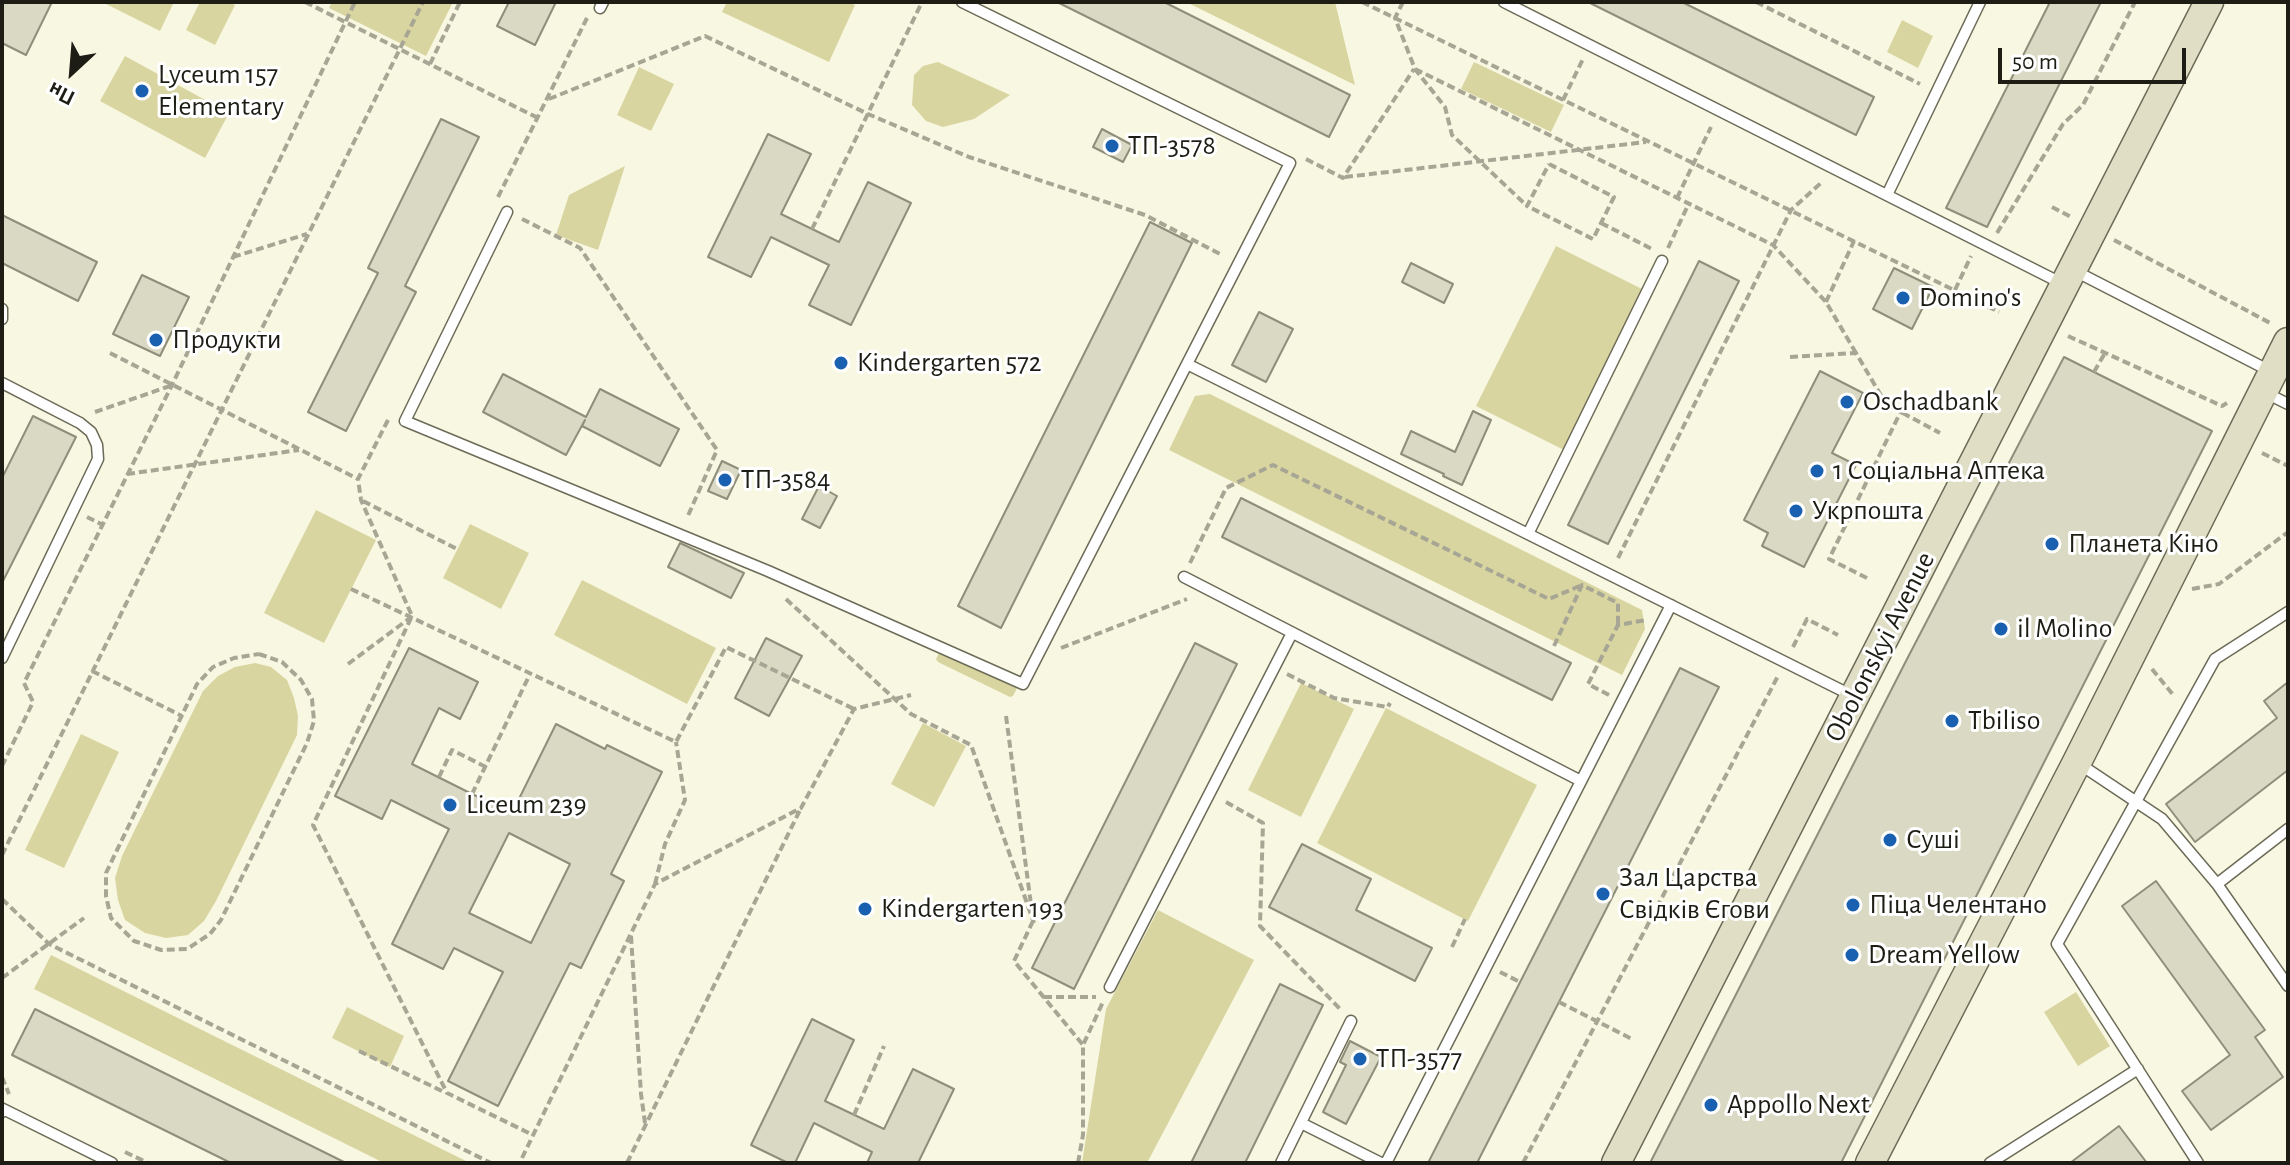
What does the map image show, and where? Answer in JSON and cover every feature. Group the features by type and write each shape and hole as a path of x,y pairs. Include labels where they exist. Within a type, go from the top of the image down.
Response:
{"main road":[{"name":"Obolonskyi Avenue","path":"1616,1163 2209,2"},
{"path":"1870,1163 2077,762 2275,389 2282,334"}],"lane":[{"path":"507,212 405,421 768,571 1023,684 1290,163 962,2"},
{"path":"1504,2 1989,246 2069,278 2275,389"},
{"path":"1887,195 1980,2"},
{"path":"1528,534 1663,258"},
{"path":"2,309 2,319"},
{"path":"1187,364 1854,697"},
{"path":"2,383 91,432 97,445 98,459 2,658"},
{"path":"1184,577 1581,781"},
{"path":"1301,1123 1384,1163 1671,605"},
{"path":"2198,1163 2057,944 2215,659 2288,612"},
{"path":"1110,987 1292,633"},
{"path":"2077,762 2162,819 2217,884 2288,986"},
{"path":"2217,884 2288,829"},
{"path":"1281,1163 1351,1021"},
{"path":"1990,1163 2138,1069"},
{"path":"2,1112 3,1109 112,1163"}],"path":[{"path":"305,2 538,118"},
{"path":"2,766 33,702 24,683 172,385 355,2"},
{"path":"2,855 423,2"},
{"path":"430,64 460,2"},
{"path":"812,229 922,2"},
{"path":"1362,2 1999,312"},
{"path":"1403,2 1395,18 1415,69 1445,107 1452,135 1527,206 1593,239 1614,197 1549,164 1527,206"},
{"path":"1756,2 1937,92"},
{"path":"1955,290 1972,254 1989,246 2063,124 2083,105 2135,2"},
{"path":"547,99 705,36 868,114 969,157 1145,215 1239,264"},
{"path":"1563,100 1590,45"},
{"path":"1415,69 1773,245 1826,302 1886,404 1940,433"},
{"path":"1343,178 1415,69"},
{"path":"1677,198 1719,111"},
{"path":"1302,157 1343,178 1648,141"},
{"path":"1609,575 1791,210 1836,169"},
{"path":"1601,223 1663,258 1689,203"},
{"path":"507,212 580,248 717,450 684,525"},
{"path":"233,257 307,234"},
{"path":"1826,302 1854,241"},
{"path":"2135,251 2282,334"},
{"path":"2065,334 2222,406 2241,394 2275,389"},
{"path":"110,353 358,479 361,500 412,616 313,825 447,1093"},
{"path":"1790,357 1856,353"},
{"path":"2094,372 2105,353"},
{"path":"73,420 172,385"},
{"path":"1867,578 1829,559 1901,411"},
{"path":"127,474 301,450"},
{"path":"2260,452 2288,466"},
{"path":"1184,577 1226,488 1273,465 1549,599 1582,585 1618,603 1618,625 1588,684 1622,701"},
{"path":"361,500 457,549"},
{"path":"2190,590 2219,584 2288,532"},
{"path":"768,571 765,580 911,714 971,745 1034,923"},
{"path":"1554,646 1582,585"},
{"path":"351,589 676,742"},
{"path":"1036,658 1210,590"},
{"path":"348,664 412,616"},
{"path":"1618,625 1665,616"},
{"path":"1523,1163 1807,619 1838,635"},
{"path":"522,1158 655,884 665,844 685,800 676,742 726,647 854,709 911,695"},
{"path":"259,654 282,662 301,680 312,699 314,721 307,743 221,920 210,934 187,949 161,950 134,941 111,918 106,896 106,873 182,716 197,684 213,667 234,658 259,654"},
{"path":"2150,667 2186,711"},
{"path":"1275,668 1334,698 1367,703"},
{"path":"92,671 182,716"},
{"path":"472,794 531,673"},
{"path":"627,1163 801,808 854,709"},
{"path":"1006,716 1034,923 1014,961 1083,1045"},
{"path":"439,777 452,750 486,767"},
{"path":"1210,793 1263,823 1260,926 1351,1021"},
{"path":"655,884 801,808"},
{"path":"2,899 49,944 491,1163"},
{"path":"2,978 84,918"},
{"path":"1452,947 1465,919"},
{"path":"631,934 641,1094 646,1125"},
{"path":"1044,997 1106,997 1083,1045 1083,1135 1078,1163"},
{"path":"1559,1002 1632,1039"},
{"path":"854,1115 884,1046"},
{"path":"359,1051 533,1135"}],"shaded area":[{"path":"102,2 174,2 160,31"},
{"path":"200,2 229,2 235,5 215,45 186,30"},
{"path":"332,2 453,2 426,56 329,8"},
{"path":"727,2 848,2 855,5 829,62 722,12"},
{"path":"1186,2 1335,2 1355,85"},
{"path":"1902,20 1933,36 1918,68 1887,52"},
{"path":"125,56 229,113 205,158 100,101"},
{"path":"938,62 1010,95 974,119 943,127 926,121 912,105 914,75 923,66"},
{"path":"1474,62 1564,105 1551,132 1461,89"},
{"path":"639,67 674,84 651,131 617,115"},
{"path":"625,166 598,250 556,235 569,195"},
{"path":"1556,246 1644,290 1564,450 1476,406"},
{"path":"1210,394 1642,610 1645,629 1622,675 1169,450 1195,396"},
{"path":"316,510 376,540 324,643 264,613"},
{"path":"470,524 529,553 501,609 443,578"},
{"path":"582,580 716,648 687,704 554,635"},
{"path":"940,651 1016,685 1013,696 938,662 936,659"},
{"path":"255,663 271,667 287,680 298,716 297,735 204,921 188,935 166,938 145,933 125,920 118,900 115,878 122,856 203,691 218,676 235,667"},
{"path":"1301,683 1354,709 1301,817 1248,790"},
{"path":"1386,708 1537,785 1468,921 1317,843"},
{"path":"923,723 966,746 934,807 891,784"},
{"path":"81,734 119,752 64,868 25,850"},
{"path":"1158,910 1254,960 1147,1163 1082,1163 1106,1009"},
{"path":"51,955 470,1163 384,1163 34,989"},
{"path":"2076,992 2110,1046 2078,1066 2044,1012"},
{"path":"347,1007 404,1036 390,1067 332,1038"}],"building":[{"path":"2,2 52,2 26,55 2,43"},
{"path":"509,2 556,2 535,45 497,26"},
{"path":"1057,2 1164,2 1350,95 1329,137"},
{"path":"1588,2 1682,2 1874,97 1856,135"},
{"path":"2050,2 2101,2 1987,227 1946,208"},
{"path":"441,119 479,137 405,286 416,292 346,431 308,412 378,273 368,268"},
{"name":"ТП-3578","path":"1102,129 1132,145 1123,162 1093,147"},
{"path":"768,134 811,154 781,214 839,242 868,182 911,203 851,325 809,305 829,265 771,237 751,277 708,257"},
{"path":"2,215 97,262 78,301 2,263"},
{"path":"1150,222 1192,243 1001,628 958,606"},
{"path":"1699,261 1739,281 1608,544 1568,525"},
{"path":"1411,263 1453,284 1444,303 1402,282"},
{"name":"Domino's","path":"1894,268 1933,287 1912,329 1873,309"},
{"path":"142,275 189,297 160,356 113,334"},
{"path":"1259,312 1293,329 1266,382 1232,365"},
{"name":"Dream Yellow","path":"2064,357 2212,431 1841,1163 1650,1163 1906,661"},
{"path":"1820,371 1863,393 1832,453 1856,465 1804,567 1762,546 1768,533 1744,520"},
{"path":"503,374 586,417 600,389 679,429 660,466 582,426 585,420 566,455 483,412"},
{"path":"1473,411 1491,420 1462,485 1401,454 1411,431 1455,452"},
{"path":"33,416 76,437 2,583 2,478"},
{"name":"ТП-3584","path":"722,461 741,470 727,499 708,491"},
{"path":"819,486 837,496 820,528 802,519"},
{"path":"1241,498 1571,663 1552,700 1222,537"},
{"path":"680,543 744,573 731,598 668,567"},
{"path":"766,638 802,656 769,716 735,698"},
{"path":"1195,643 1237,664 1074,989 1032,968"},
{"path":"409,648 478,682 460,719 439,708 412,764 472,794 512,813 556,724 605,749 607,745 662,772 611,874 624,881 581,968 570,963 498,1106 448,1081 503,972 454,948 443,969 392,944 449,829 391,800 382,819 335,796","holes":["509,833 570,864 531,943 469,913"]},
{"path":"1680,668 1719,687 1559,1002 1477,1163 1428,1163"},
{"path":"2288,682 2288,770 2195,842 2166,804 2277,718 2264,701"},
{"path":"1302,844 1371,879 1356,910 1432,948 1415,981 1269,907"},
{"path":"2156,881 2265,1030 2255,1037 2283,1077 2211,1130 2182,1091 2230,1055 2122,906"},
{"path":"1280,984 1323,1005 1245,1163 1191,1163"},
{"path":"35,1009 346,1163 231,1163 12,1055"},
{"path":"812,1019 854,1040 825,1101 884,1129 913,1069 954,1089 918,1163 867,1163 872,1152 814,1123 795,1163 788,1163 751,1145"},
{"path":"1350,1041 1381,1057 1346,1124 1323,1112 1346,1065 1340,1062"},
{"path":"2119,1126 2147,1163 2070,1163"}],"place":[{"name":"Lyceum 157 Elementary","path":"142,91"},
{"name":"ТП-3578","path":"1112,146"},
{"name":"Domino's","path":"1903,298"},
{"name":"Продукти","path":"156,340"},
{"name":"Kindergarten 572","path":"841,363"},
{"name":"Oschadbank","path":"1847,402"},
{"name":"1 Соціальна Аптека","path":"1817,471"},
{"name":"ТП-3584","path":"725,480"},
{"name":"Укрпошта","path":"1796,511"},
{"name":"Планета Кіно","path":"2052,544"},
{"name":"il Molino","path":"2001,629"},
{"name":"Tbiliso","path":"1952,721"},
{"name":"Liceum 239","path":"450,805"},
{"name":"Суші","path":"1890,840"},
{"name":"Зал Царства Свідків Єгови","path":"1603,894"},
{"name":"Піца Челентано","path":"1853,905"},
{"name":"Kindergarten 193","path":"865,909"},
{"name":"Dream Yellow","path":"1852,955"},
{"name":"ТП-3577","path":"1360,1059"},
{"name":"Appollo Next","path":"1711,1105"}]}
